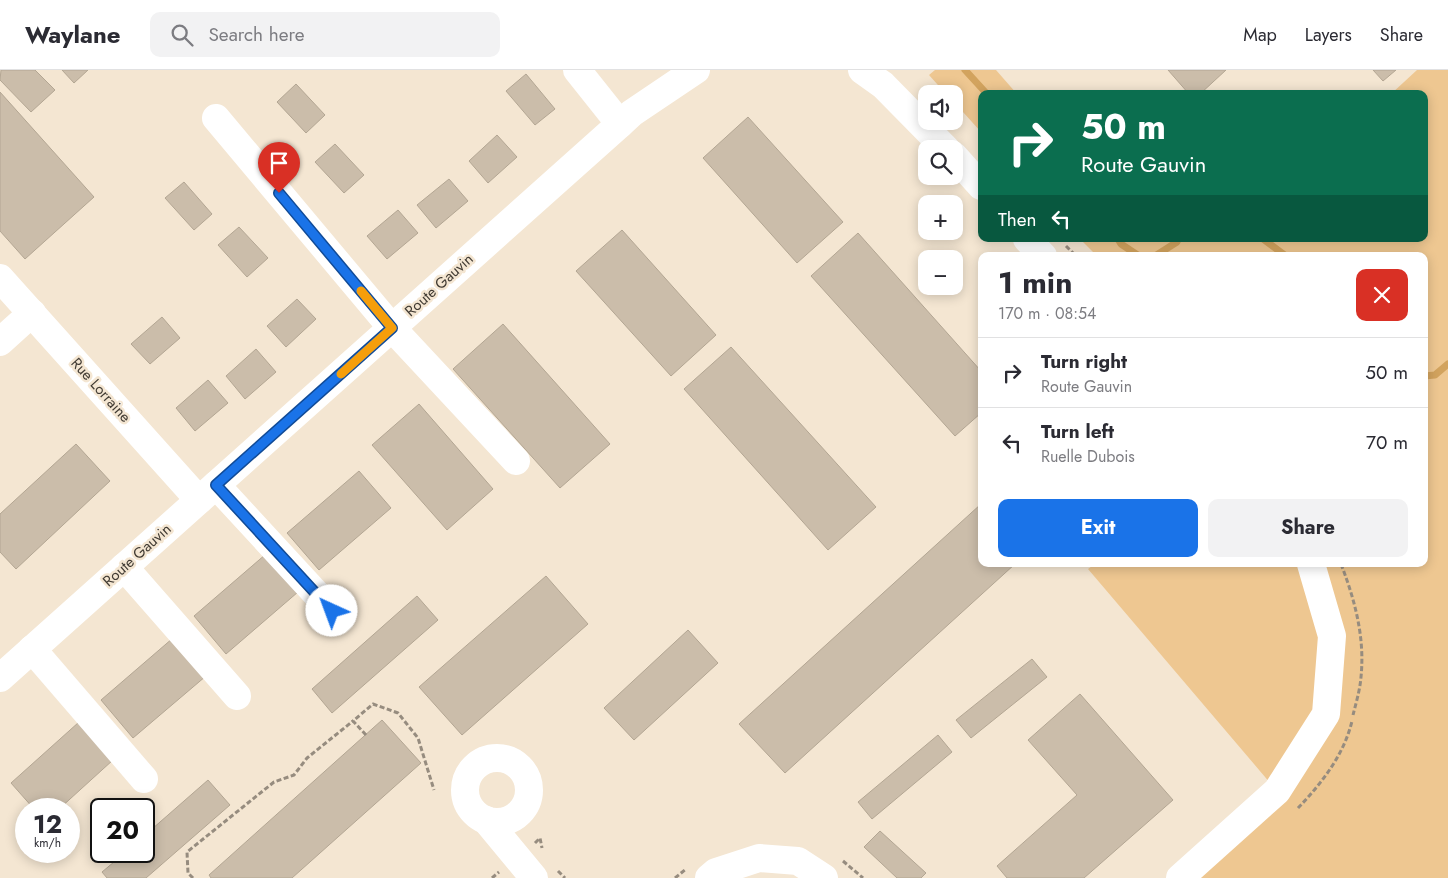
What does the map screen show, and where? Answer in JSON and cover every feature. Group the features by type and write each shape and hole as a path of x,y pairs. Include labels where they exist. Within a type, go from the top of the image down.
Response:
{"street":[{"path":"577,70 626,119"},
{"name":"Route Gauvin","path":"626,119 669,70"},
{"name":"Route Gauvin","path":"4,668 32,649 626,119 696,70"},
{"path":"873,75 937,140"},
{"path":"216,118 392,328 516,461"},
{"path":"963,166 978,183"},
{"path":"1030,242 1038,252"},
{"name":"Rue Lorraine","path":"0,278 207,492 332,611"},
{"path":"0,342 32,313"},
{"path":"124,567 237,696"},
{"path":"1180,878 1277,791 1326,714 1332,636 1312,567"},
{"path":"32,649 144,779"},
{"path":"486,820 534,878"},
{"path":"709,878 716,872 760,858 798,861 824,878"}],"path":[{"path":"193,878 188,873 187,852 274,782 294,775 307,758 373,704 398,713 418,738 434,790"},
{"path":"353,720 366,735"},
{"path":"492,878 498,872"}],"shaded area":[{"path":"935,70 996,70 1014,90 978,90 978,129 963,112 963,85 938,85 929,75"},
{"path":"1417,70 1448,70 1448,878 1180,878 1277,791 1088,569 1091,567 1428,567 1428,252 1093,252 1083,242 1428,242 1428,90 1395,90"}],"building":[{"path":"1,70 35,70 55,90 31,112 0,80"},
{"path":"62,70 88,70 74,83"},
{"path":"1168,70 1226,70 1204,90 1186,90"},
{"path":"1373,70 1396,70 1383,81"},
{"path":"526,74 555,109 535,125 506,91"},
{"path":"296,84 325,115 306,133 277,102"},
{"path":"0,92 94,197 25,259 0,231"},
{"path":"748,117 843,222 797,263 703,158"},
{"path":"497,135 517,157 488,183 469,161"},
{"path":"335,144 364,175 344,193 315,162"},
{"path":"449,179 468,201 436,228 417,205"},
{"path":"184,182 212,214 194,230 165,198"},
{"path":"398,210 418,233 387,259 367,236"},
{"path":"239,227 268,258 247,277 218,245"},
{"path":"622,230 716,335 671,376 576,271"},
{"path":"858,233 978,368 978,416 955,436 811,276"},
{"path":"297,299 316,319 286,347 267,326"},
{"path":"162,317 180,338 150,364 131,344"},
{"path":"503,324 610,444 560,488 453,369"},
{"path":"731,347 876,507 828,550 684,389"},
{"path":"256,349 276,372 245,399 226,376"},
{"path":"208,380 228,403 195,431 176,408"},
{"path":"419,404 493,489 447,530 372,445"},
{"path":"76,444 110,481 16,569 0,552 0,514"},
{"path":"359,471 391,508 319,570 287,533"},
{"path":"978,507 978,567 1012,567 785,773 739,724"},
{"path":"266,554 298,592 226,654 194,616"},
{"path":"546,576 588,624 462,735 419,687"},
{"path":"417,596 438,620 332,713 312,689"},
{"path":"688,630 718,663 634,740 604,708"},
{"path":"173,638 206,676 133,738 101,700"},
{"path":"1032,659 1047,677 971,738 956,720"},
{"path":"1080,694 1173,800 1084,878 1007,878 997,866 1077,795 1028,740"},
{"path":"382,720 421,763 292,878 211,878 209,875"},
{"path":"79,722 113,760 71,798 24,798 11,783"},
{"path":"938,735 952,752 872,819 858,802"},
{"path":"208,780 230,805 146,878 107,878 102,872 113,863 155,863 155,826"},
{"path":"880,831 926,873 921,878 897,878 864,847"}],"waterway":[{"path":"965,70 983,90"},
{"path":"1120,242 1133,252"},
{"path":"1161,252 1177,242"},
{"path":"1267,242 1281,252"},
{"path":"1428,376 1435,375 1448,364"}],"slow traffic":[{"path":"341,374 392,328 361,291"}],"route":[{"path":"279,193 392,328 216,485 332,611"}]}
